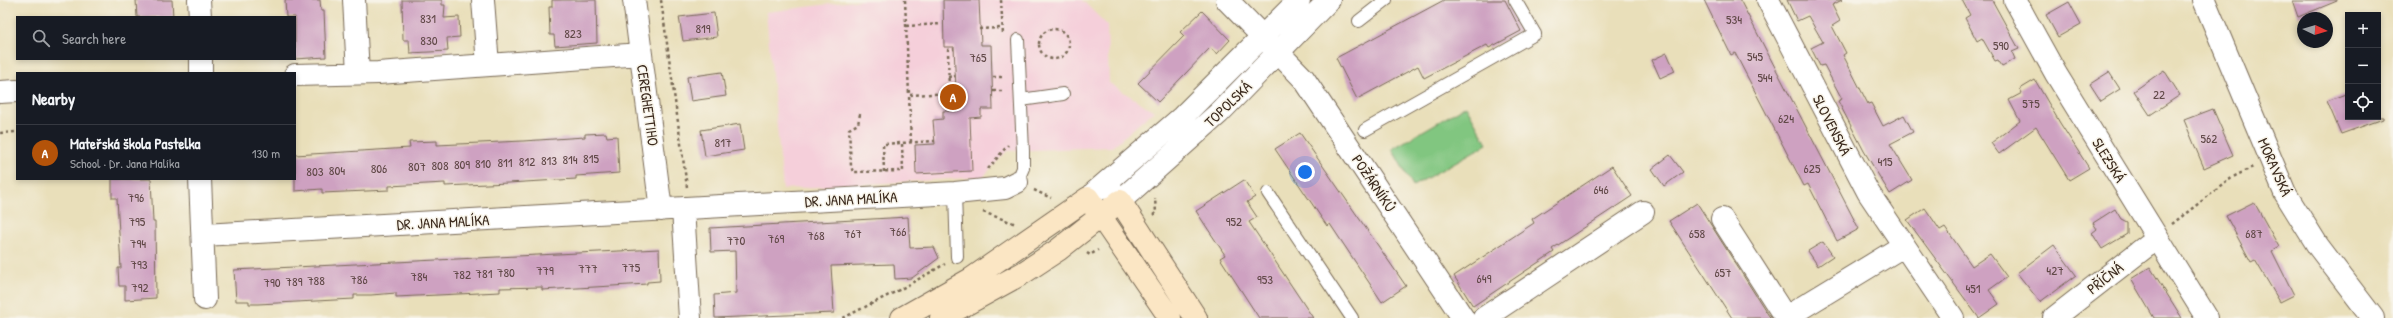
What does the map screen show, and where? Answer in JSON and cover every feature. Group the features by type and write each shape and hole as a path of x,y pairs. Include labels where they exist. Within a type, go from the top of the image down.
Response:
{"main road":[{"path":"902,318 971,279 1088,198 1102,216 1170,318"},
{"path":"942,318 1023,273 1058,250 1120,201 1196,318"}],"street":[{"path":"199,0 200,16"},
{"path":"354,0 358,73"},
{"path":"484,0 488,65"},
{"name":"CEREGHETTIHO","path":"634,0 661,210"},
{"name":"POŽÁRNÍKŮ","path":"1227,0 1304,79 1463,318"},
{"name":"TOPOLSKÁ","path":"1088,198 1182,117 1264,38 1300,0"},
{"name":"TOPOLSKÁ","path":"1120,201 1181,149 1279,53 1328,0"},
{"name":"SLOVENSKÁ","path":"1768,0 1856,171 1903,246 1953,318"},
{"name":"SLEZSKÁ","path":"2016,0 2056,74 2162,233 2207,318"},
{"name":"MORAVSKÁ","path":"2204,0 2285,193 2314,240 2373,318"},
{"path":"296,74 358,73 641,54"},
{"path":"201,60 201,72"},
{"path":"0,92 16,91"},
{"path":"200,180 205,299"},
{"name":"DR. JANA MALÍKA","path":"203,234 661,210 955,197 1005,188 1018,182"},
{"path":"1106,184 1120,201"},
{"path":"684,209 690,318"},
{"path":"1484,318 1643,212"},
{"path":"1722,219 1780,309 1786,314 1794,313 1903,246"},
{"name":"PŘÍČNÁ","path":"2054,318 2162,233"}],"lane":[{"path":"1358,21 1386,0"},
{"path":"1365,130 1535,34 1515,0"},
{"path":"1018,40 1023,168 1018,182"},
{"path":"1021,100 1063,94"},
{"path":"1268,193 1352,318"},
{"path":"955,197 957,257"}],"path":[{"path":"661,0 687,185"},
{"path":"905,0 911,142"},
{"path":"906,26 942,24"},
{"path":"979,29 1002,28"},
{"path":"1057,29 1066,35 1068,49 1061,57 1050,58 1041,50 1040,40 1045,32 1057,29"},
{"path":"949,93 948,50 954,49"},
{"path":"948,76 955,76"},
{"path":"993,77 1010,77"},
{"path":"994,91 1010,90"},
{"path":"909,95 956,93"},
{"path":"860,114 858,124 849,129 851,170 857,173 904,171 902,143"},
{"path":"0,133 16,132"},
{"path":"884,172 883,144 935,141"},
{"path":"2162,233 2233,177 2270,160"},
{"path":"1018,182 1056,201"},
{"path":"955,197 1020,226"},
{"path":"843,318 901,289 957,257"}],"shaded area":[{"path":"862,0 1082,0 1107,25 1109,83 1154,111 1112,147 1007,151 983,177 783,189 766,12"}],"green space":[{"path":"1466,106 1487,144 1413,186 1392,149"}],"building":[{"path":"136,0 172,0 173,16 137,16"},
{"path":"285,0 320,0 321,11 324,11 326,57 296,59 296,16 286,16"},
{"path":"402,0 442,0 442,5 445,5 444,18 459,17 460,37 447,38 448,51 410,53 409,40 403,40"},
{"path":"552,0 596,0 597,43 555,46 554,35 550,35 549,7 552,7"},
{"path":"943,0 979,0 981,45 991,45 993,109 981,109 981,117 970,118 972,171 916,174 915,145 935,144 933,120 943,119 943,111 957,111 954,47 944,47"},
{"path":"1444,0 1505,0 1521,31 1489,48 1487,45 1424,78 1418,66 1357,99 1336,58"},
{"path":"1704,0 1740,0 1859,229 1837,241 1808,184 1804,186 1735,53 1731,55"},
{"path":"1787,0 1842,0 1832,5 1840,21 1832,26 1846,53 1843,55 1868,104 1871,103 1883,126 1904,115 1913,132 1890,144 1912,180 1890,194 1864,151 1838,101 1842,99 1824,65 1820,66 1811,48 1823,42 1808,16 1797,21"},
{"path":"1962,0 1992,0 2019,49 2012,52 2015,59 2002,66 1998,60 1995,61 1982,38 1977,41 1965,18 1970,15"},
{"path":"2292,0 2337,0 2310,12 2297,12 2297,14"},
{"path":"2069,2 2081,24 2058,37 2046,15"},
{"path":"1202,11 1230,40 1217,54 1210,48 1158,102 1138,83 1184,36 1180,32"},
{"path":"714,13 717,37 683,41 679,17"},
{"path":"1667,53 1675,71 1660,78 1652,60"},
{"path":"2164,70 2180,95 2150,115 2134,91"},
{"path":"722,72 726,96 691,101 687,77"},
{"path":"2109,72 2120,89 2101,101 2090,84"},
{"path":"2035,80 2089,168 2069,180 2036,127 1999,154 1991,143 2020,121 2009,100 2022,93 2020,89"},
{"path":"2345,94 2345,120 2380,120 2341,134 2327,101"},
{"path":"2213,109 2233,155 2204,168 2184,120"},
{"path":"740,124 744,150 705,156 701,130"},
{"path":"606,133 607,137 617,136 619,173 576,176 576,179 508,183 445,186 445,183 389,186 389,190 322,193 322,189 295,191 296,155 410,148 409,142 437,141 437,145 585,137 585,134"},
{"path":"1300,133 1406,286 1382,302 1330,224 1327,226 1275,149"},
{"path":"1670,155 1683,172 1664,186 1652,169"},
{"path":"1612,166 1632,196 1552,249 1554,252 1473,306 1454,276 1534,223 1532,219"},
{"path":"112,180 151,180 153,222 155,222 156,298 125,300 125,286 119,286 118,268 121,268 117,198 112,198"},
{"path":"1244,180 1255,197 1247,202 1257,217 1249,222 1313,318 1259,318 1220,258 1225,255 1196,211"},
{"path":"2254,202 2279,247 2272,251 2294,295 2280,302 2255,260 2251,262 2226,216"},
{"path":"1697,203 1771,318 1732,318 1669,221"},
{"path":"1925,208 1940,230 1945,227 1972,266 1990,254 2007,277 1989,290 1999,304 1979,318 1907,220"},
{"path":"2115,209 2121,219 2127,222 2127,234 2102,249 2092,233 2097,229 2093,223"},
{"path":"908,217 910,248 934,247 939,258 912,278 895,279 894,264 831,266 834,313 715,318 714,295 736,293 735,251 711,252 710,228"},
{"path":"1823,242 1833,256 1818,266 1808,251"},
{"path":"2054,245 2076,275 2040,302 2017,273"},
{"path":"659,249 660,281 647,282 647,284 542,290 542,287 500,288 500,292 396,297 396,293 354,295 354,299 258,304 249,304 249,301 236,301 234,270"},
{"path":"2150,267 2182,318 2154,318 2131,279"}],"place":[{"name":"Mateřská škola Pastelka","path":"953,97"}]}
